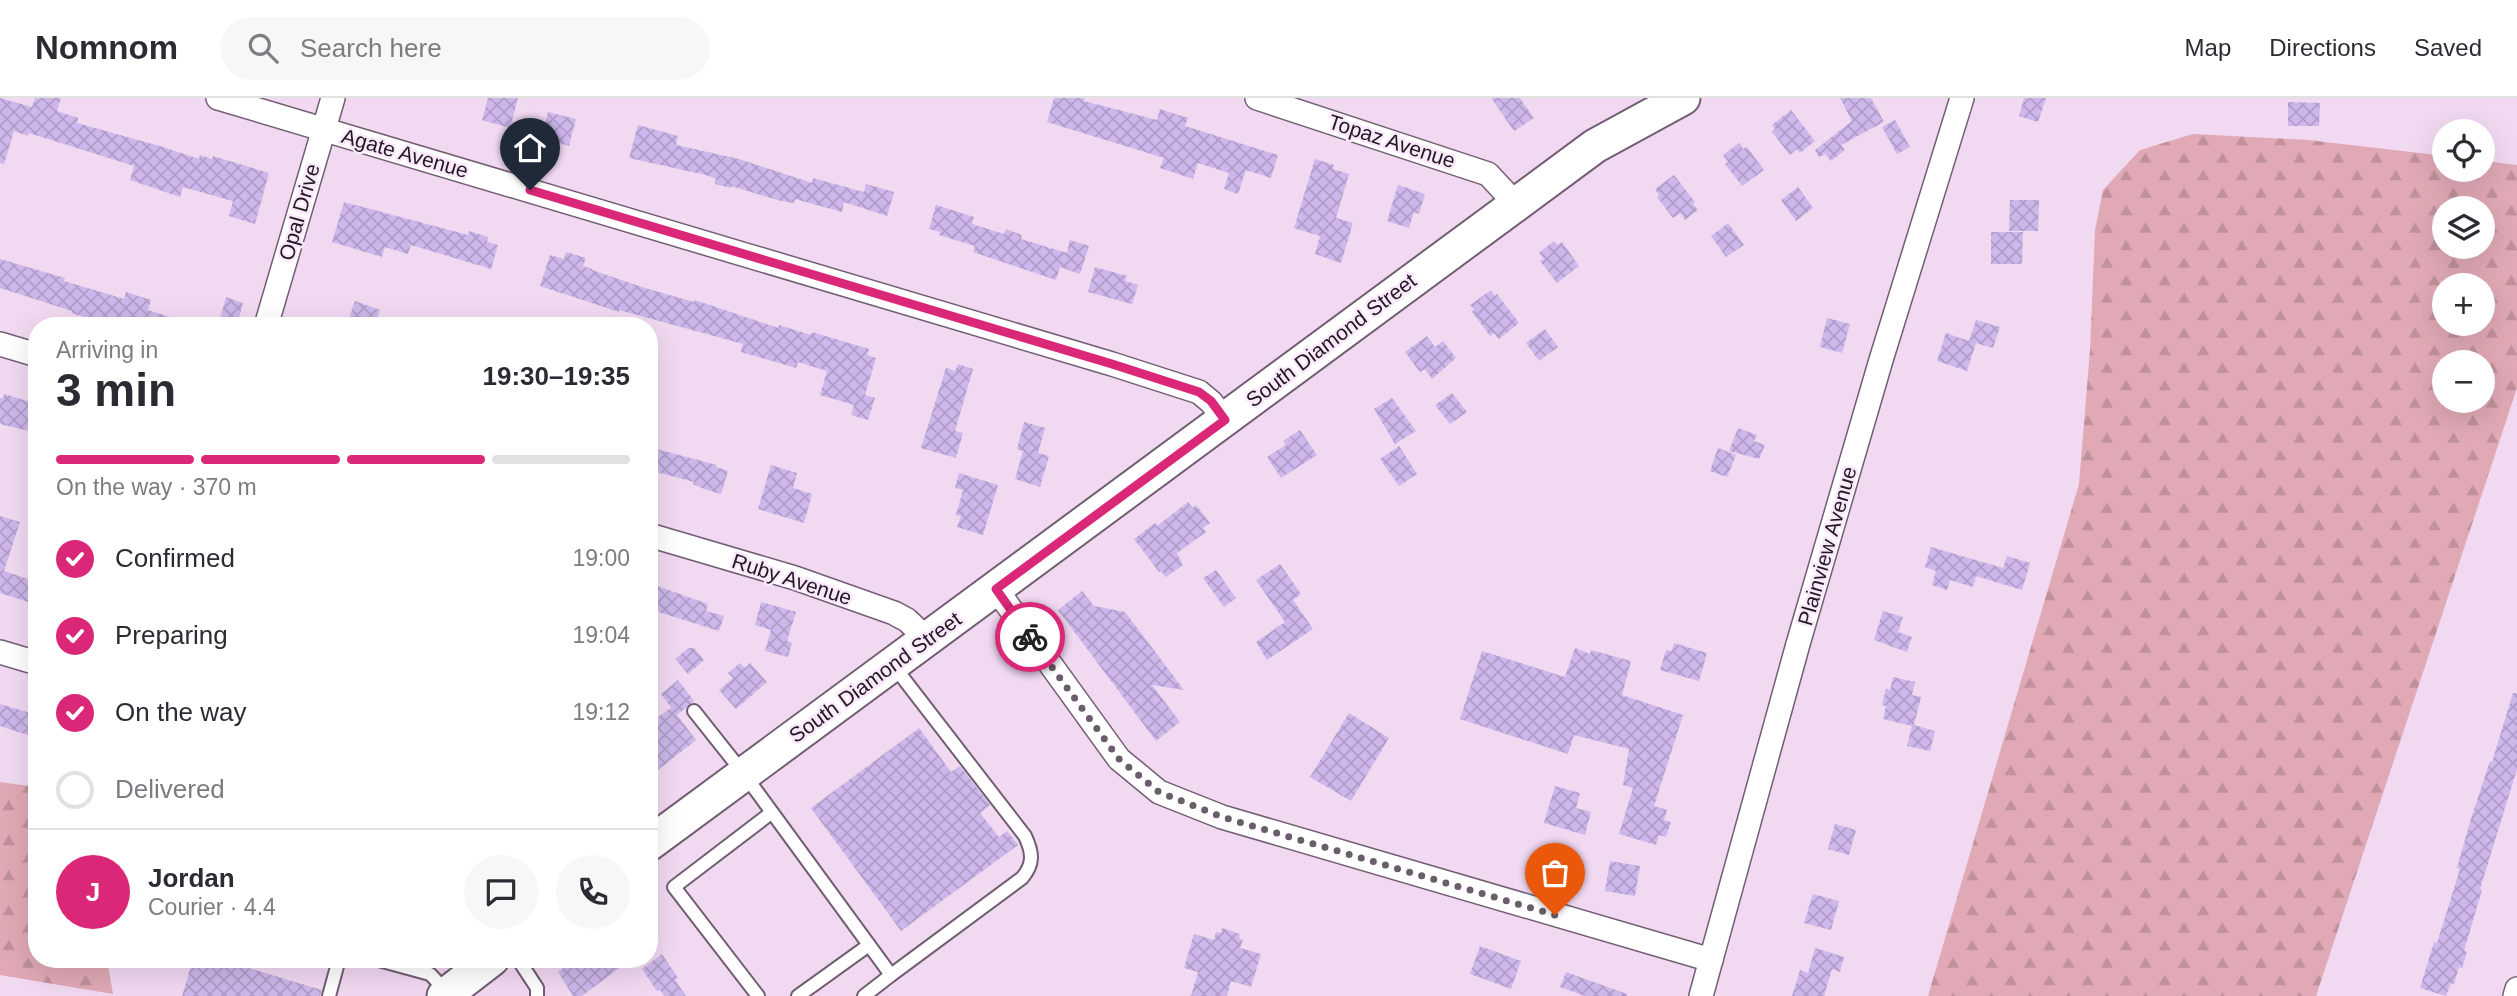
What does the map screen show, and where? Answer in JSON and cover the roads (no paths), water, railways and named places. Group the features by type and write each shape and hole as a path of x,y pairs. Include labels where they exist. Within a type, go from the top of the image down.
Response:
{"street":[{"name":"Agate Avenue","path":"218,98 1199,392 1211,401 1225,420"},
{"name":"Opal Drive","path":"269,317 333,98"},
{"name":"Topaz Avenue","path":"1257,98 1488,174 1515,203"},
{"name":"South Diamond Street","path":"658,837 1515,203 1595,146 1683,98"},
{"name":"Plainview Avenue","path":"1701,996 1798,643 1881,359 1962,98"},
{"path":"0,344 28,352"},
{"name":"Ruby Avenue","path":"658,538 795,578 894,612 928,639"},
{"path":"996,589 1119,759 1159,792 1222,817 1712,960"},
{"path":"0,652 28,660"},
{"path":"446,994 480,968"},
{"path":"2515,996 2517,989"}],"lane":[{"path":"864,996 1022,878 1029,870 1033,856 1025,836 893,664"},
{"path":"694,711 744,774 891,975"},
{"path":"758,996 674,887 771,813"},
{"path":"798,996 869,945"},
{"path":"329,996 337,968"},
{"path":"408,968 430,974 446,994"},
{"path":"524,968 537,988 537,996"}]}
